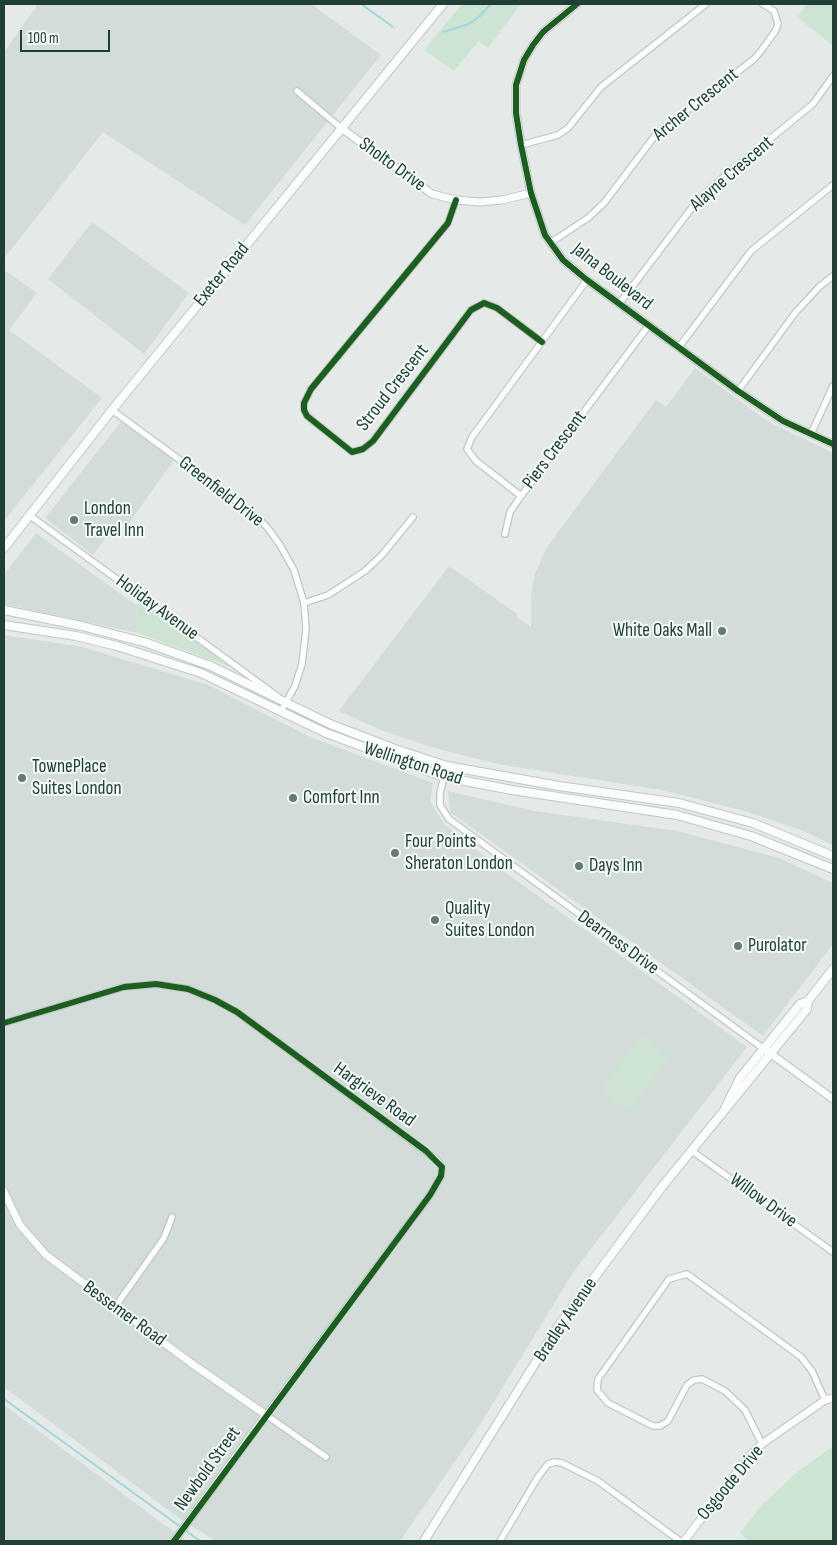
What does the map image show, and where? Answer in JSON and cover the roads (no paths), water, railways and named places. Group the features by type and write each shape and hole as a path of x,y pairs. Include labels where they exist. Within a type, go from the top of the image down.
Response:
{"main road":[{"name":"Exeter Road","path":"4,548 112,410 443,4"},
{"name":"Wellington Road","path":"4,610 147,643 211,666 356,734 447,766 684,805 753,823 833,856"},
{"path":"4,616 40,617"},
{"name":"Wellington Road","path":"4,625 76,636 144,653 201,673 357,745 444,777 486,786 682,817 750,836 833,869"},
{"path":"682,817 684,805"},
{"name":"Bradley Avenue","path":"424,1541 559,1325 661,1188 807,1009 808,1001 833,969"},
{"name":"Bradley Avenue","path":"724,1110 732,1089 800,1004 808,1001"}],"street":[{"name":"Jalna Boulevard","path":"577,4 543,32 522,66 516,85 516,113 521,144 531,193 545,235 563,260 587,280 764,410 833,444"},
{"path":"521,144 558,135 568,128 601,87 706,4"},
{"name":"Archer Crescent","path":"550,243 588,218 604,203 657,134 762,51 778,24 774,11 763,4"},
{"name":"Alayne Crescent","path":"619,304 697,201 728,173 808,109 833,76"},
{"name":"Sholto Drive","path":"297,91 341,128 432,194 456,200 480,202 502,200 531,193"},
{"path":"679,347 751,251 833,185"},
{"name":"Stroud Crescent","path":"456,200 448,223 311,389 304,403 304,410 307,416 352,452 363,449 373,441 471,310 484,303 497,308 542,342"},
{"path":"738,391 795,313 833,276"},
{"name":"Piers Crescent","path":"587,280 472,437 467,449 476,461 521,496 649,325"},
{"path":"811,434 833,386"},
{"name":"Greenfield Drive","path":"112,410 236,501 267,527 294,570 304,602 306,629 302,664 295,686 280,711"},
{"path":"505,534 510,512 521,496"},
{"name":"Holiday Avenue","path":"30,515 285,702"},
{"path":"304,602 328,595 365,571 382,555 413,517"},
{"name":"Dearness Drive","path":"447,766 440,805 449,819 833,1099"},
{"name":"Hargrieve Road","path":"4,1022 124,987 156,984 188,989 215,1000 237,1012 426,1151 442,1167 441,1176 430,1195 266,1415"},
{"name":"Willow Drive","path":"692,1151 833,1252"},
{"name":"Bessemer Road","path":"4,1192 14,1216 36,1245 115,1307 266,1415"},
{"path":"115,1307 164,1238 172,1217"},
{"path":"762,1444 745,1410 725,1391 702,1379 694,1380 687,1385 668,1421 660,1426 653,1426 608,1404 596,1390 598,1379 669,1279 687,1274 801,1357 812,1371 825,1400"},
{"name":"Osgoode Drive","path":"684,1541 749,1456 762,1444 825,1400 833,1398"},
{"path":"266,1415 326,1457"},
{"name":"Newbold Street","path":"174,1541 266,1415"},
{"path":"500,1541 538,1477 548,1464 555,1462 562,1463 598,1481 680,1541"}],"waterway":[{"path":"361,4 393,27"},
{"path":"443,32 469,24 491,4"},
{"path":"4,1399 200,1541"}],"place":[{"name":"London Travel Inn","path":"74,520"},
{"name":"White Oaks Mall","path":"722,631"},
{"name":"TownePlace Suites London","path":"22,778"},
{"name":"Comfort Inn","path":"293,798"},
{"name":"Four Points Sheraton London","path":"395,853"},
{"name":"Days Inn","path":"579,866"},
{"name":"Quality Suites London","path":"435,920"},
{"name":"Purolator","path":"738,946"}]}
